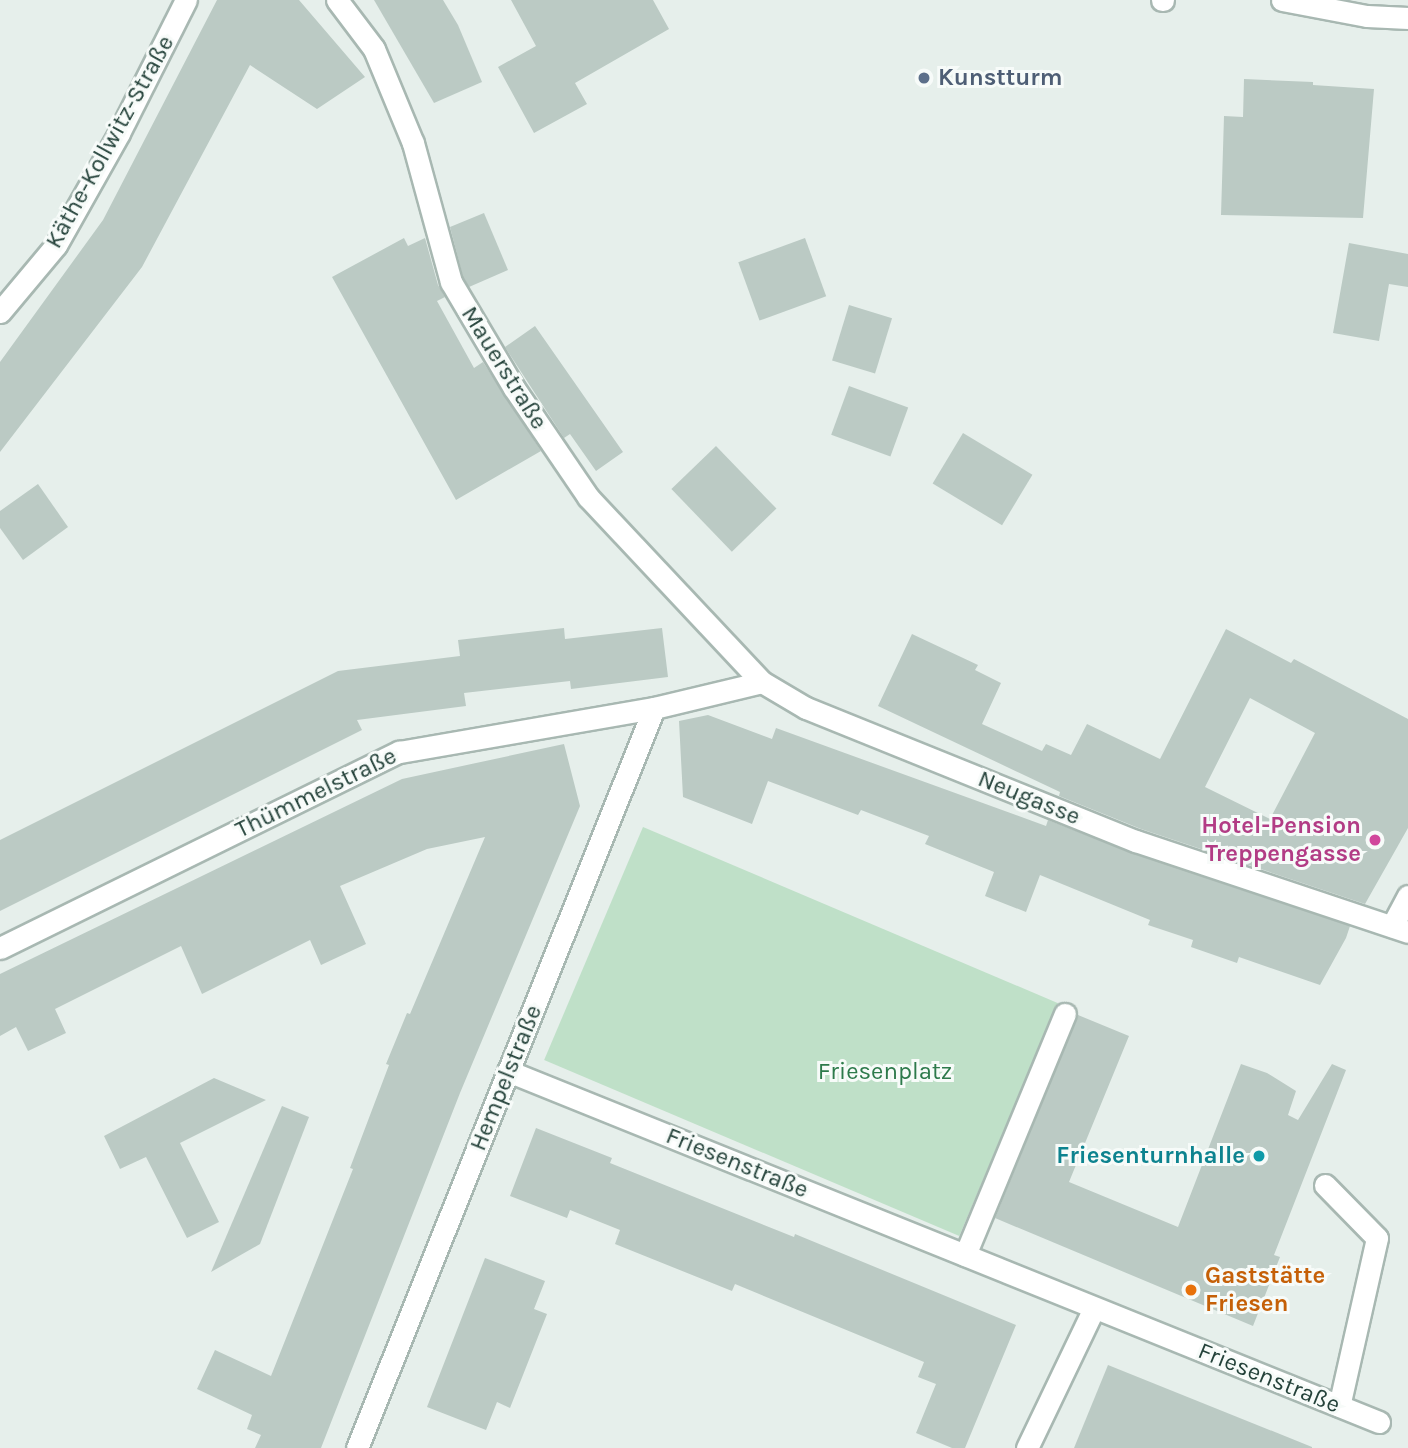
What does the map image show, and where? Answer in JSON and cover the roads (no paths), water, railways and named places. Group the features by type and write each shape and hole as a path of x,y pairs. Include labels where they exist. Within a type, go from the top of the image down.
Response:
{"street":[{"name":"Käthe-Kollwitz-Straße","path":"0,312 56,245 119,133 186,0"},
{"name":"Mauerstraße","path":"337,0 374,49 413,144 451,282 514,388 588,498 762,682"},
{"path":"1282,0 1367,16 1408,19"},
{"path":"654,708 762,682"},
{"name":"Neugasse","path":"762,682 806,708 1136,841 1400,929"},
{"name":"Thümmelstraße","path":"0,948 399,752 654,708"},
{"name":"Hempelstraße","path":"357,1448 654,708"},
{"path":"1400,929 1408,896"},
{"path":"965,1255 1065,1014"},
{"name":"Friesenstraße","path":"509,1071 1379,1422"},
{"path":"1325,1185 1377,1238 1339,1406"},
{"path":"1027,1448 1094,1307"}],"place":[{"name":"Kunstturm","path":"924,78"},
{"name":"Hotel-Pension Treppengasse","path":"1375,840"},
{"name":"Friesenturnhalle","path":"1259,1156"},
{"name":"Gaststätte Friesen","path":"1191,1290"}],"park label":[{"name":"Friesenplatz","path":"885,1072"}]}
